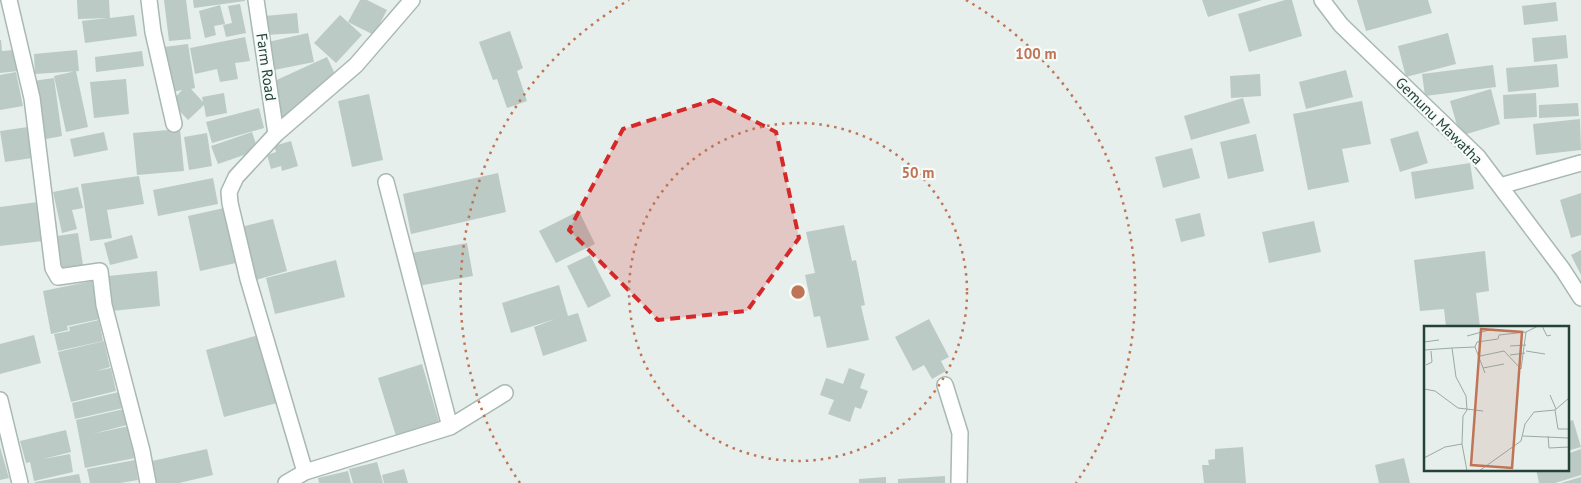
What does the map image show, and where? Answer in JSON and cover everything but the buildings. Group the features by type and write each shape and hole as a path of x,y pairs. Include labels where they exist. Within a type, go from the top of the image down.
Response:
{"street":[{"path":"9,0 32,98 53,268 58,277 100,271 104,305 142,451 148,483"},
{"path":"149,0 153,32 174,124"},
{"name":"Farm Road","path":"256,0 276,134"},
{"path":"305,472 248,279 229,192 236,177 276,134 356,65 412,0"},
{"name":"Gemunu Mawatha","path":"1322,0 1341,25 1478,157 1563,270 1581,298"},
{"path":"1500,186 1581,162"},
{"path":"386,182 450,427"},
{"path":"946,385 960,433 959,483"},
{"path":"286,483 305,472 450,427 505,393"},
{"path":"0,400 20,483"}],"highlighted area":[{"path":"713,100 776,132 799,238 747,311 658,320 569,230 623,129"}]}
